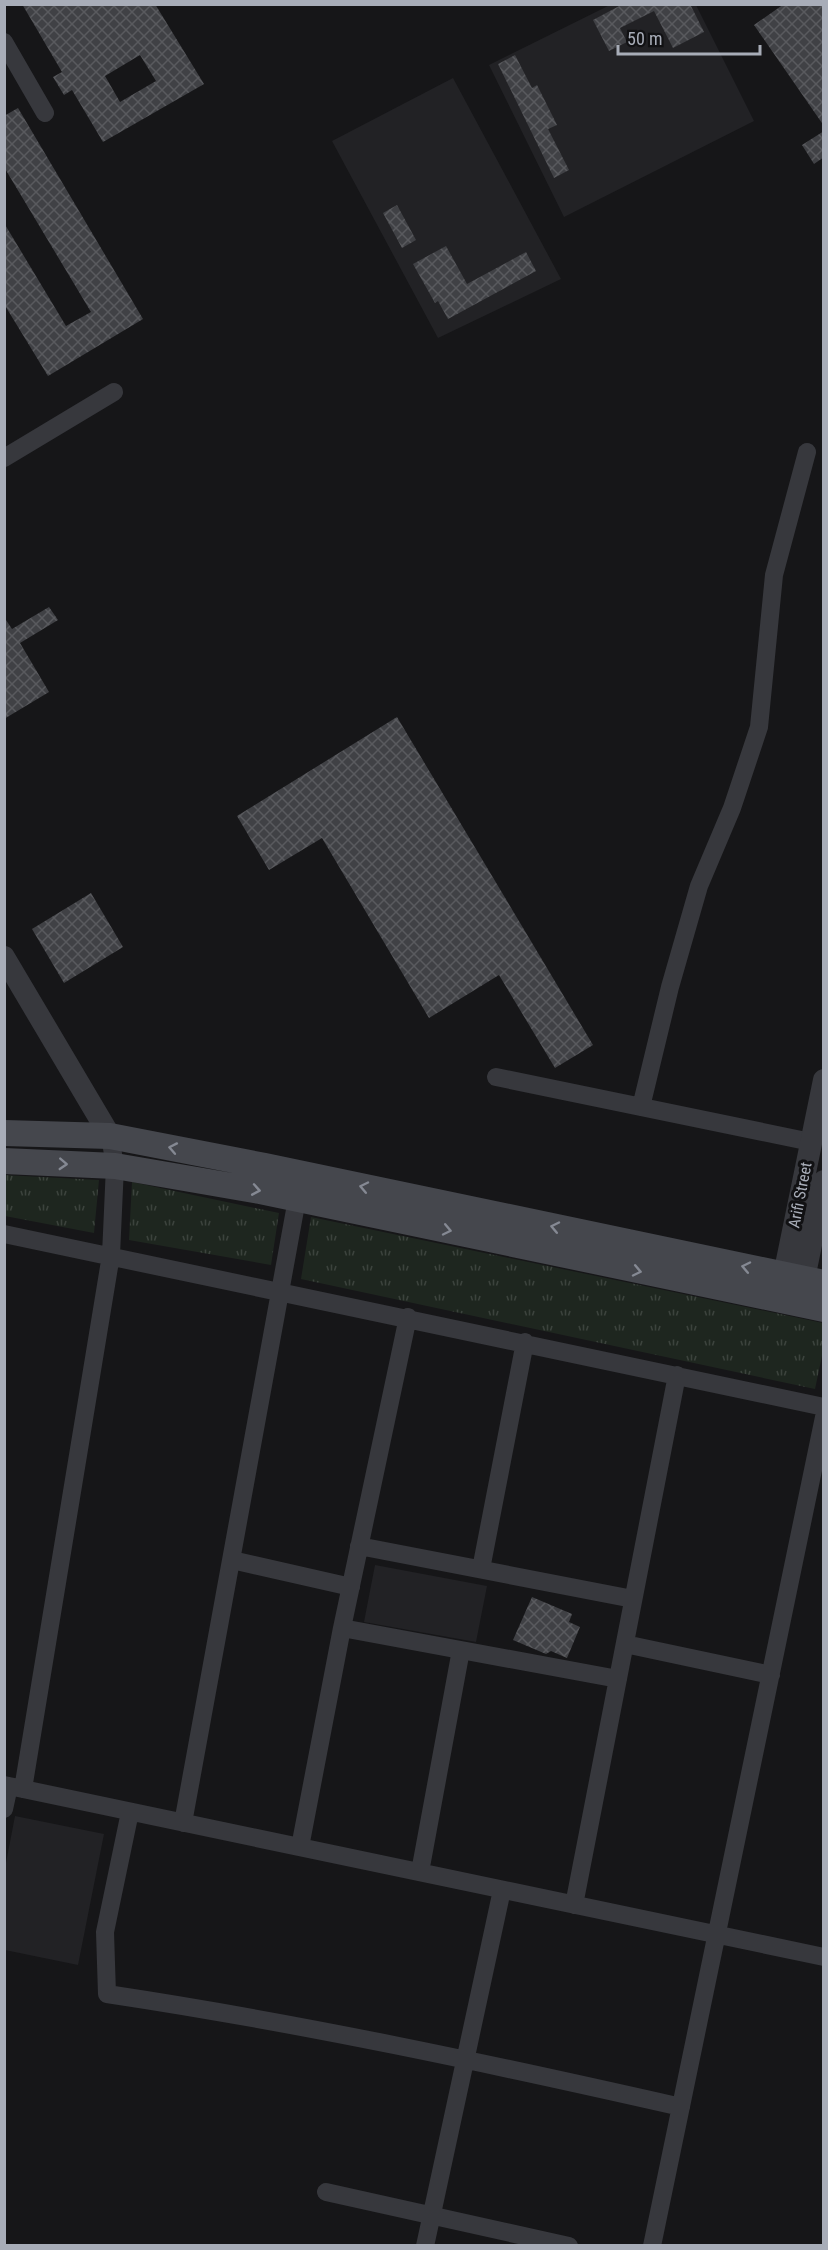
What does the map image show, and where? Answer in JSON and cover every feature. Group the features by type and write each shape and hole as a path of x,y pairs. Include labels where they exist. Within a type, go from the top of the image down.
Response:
{"main road":[{"path":"4,1133 110,1136 265,1166 804,1279"},
{"path":"4,1161 115,1166 297,1199 824,1309"}],"street":[{"path":"4,42 45,113"},
{"path":"4,458 114,392"},
{"path":"641,1107 670,987 699,886 732,808 759,727 774,575 807,452"},
{"path":"4,957 110,1136 115,1166 111,1255 12,1787 4,1809"},
{"path":"496,1077 811,1142"},
{"name":"Arifi Street","path":"804,1279 811,1142 820,1112 824,1080"},
{"name":"Arifi Street","path":"804,1279 824,1181"},
{"path":"183,1823 297,1199"},
{"path":"4,1234 408,1317 824,1407"},
{"path":"300,1847 342,1628 408,1317"},
{"path":"481,1569 525,1342"},
{"path":"574,1905 677,1375"},
{"path":"652,2246 824,1417"},
{"path":"359,1546 633,1599"},
{"path":"232,1560 351,1587"},
{"path":"342,1628 618,1679"},
{"path":"625,1644 771,1675"},
{"path":"420,1872 460,1650"},
{"path":"12,1787 824,1957"},
{"path":"130,1812 105,1932 107,1994 222,2011 466,2059 681,2107"},
{"path":"425,2246 502,1890"},
{"path":"326,2192 569,2246"}],"shaded area":[{"path":"610,5 696,5 754,121 564,217 489,65"},
{"path":"453,78 561,279 438,338 332,141"},
{"path":"375,1565 487,1586 476,1642 364,1622"},
{"path":"15,1816 104,1834 78,1965 5,1950 5,1868"}],"green space":[{"path":"4,1175 99,1180 94,1233 5,1216"},
{"path":"132,1182 279,1213 271,1265 129,1240"},
{"path":"311,1217 823,1323 823,1351 815,1389 301,1279"}],"building":[{"path":"22,4 155,4 204,84 103,142 72,90 64,95 53,77 62,72","holes":["140,55 156,81 120,102 105,76"]},
{"path":"623,4 690,4 704,32 673,48 654,11 620,28 627,42 609,51 593,20"},
{"path":"784,4 824,4 824,126 754,25"},
{"path":"515,55 532,88 537,85 557,125 548,129 569,170 554,178 498,64"},
{"path":"18,108 143,319 48,376 4,304 4,223 66,326 91,312 4,167 4,116"},
{"path":"824,131 824,157 814,164 802,145"},
{"path":"397,205 416,240 402,248 383,213"},
{"path":"446,246 467,284 526,252 536,271 448,319 438,301 435,303 413,264"},
{"path":"49,607 58,620 20,643 49,692 4,719 4,617 12,629"},
{"path":"397,717 593,1045 555,1068 499,975 429,1018 322,838 269,870 237,816"},
{"path":"91,893 123,947 64,983 32,929"},
{"path":"532,1597 572,1614 569,1622 580,1627 567,1658 551,1651 546,1654 513,1640"}]}
